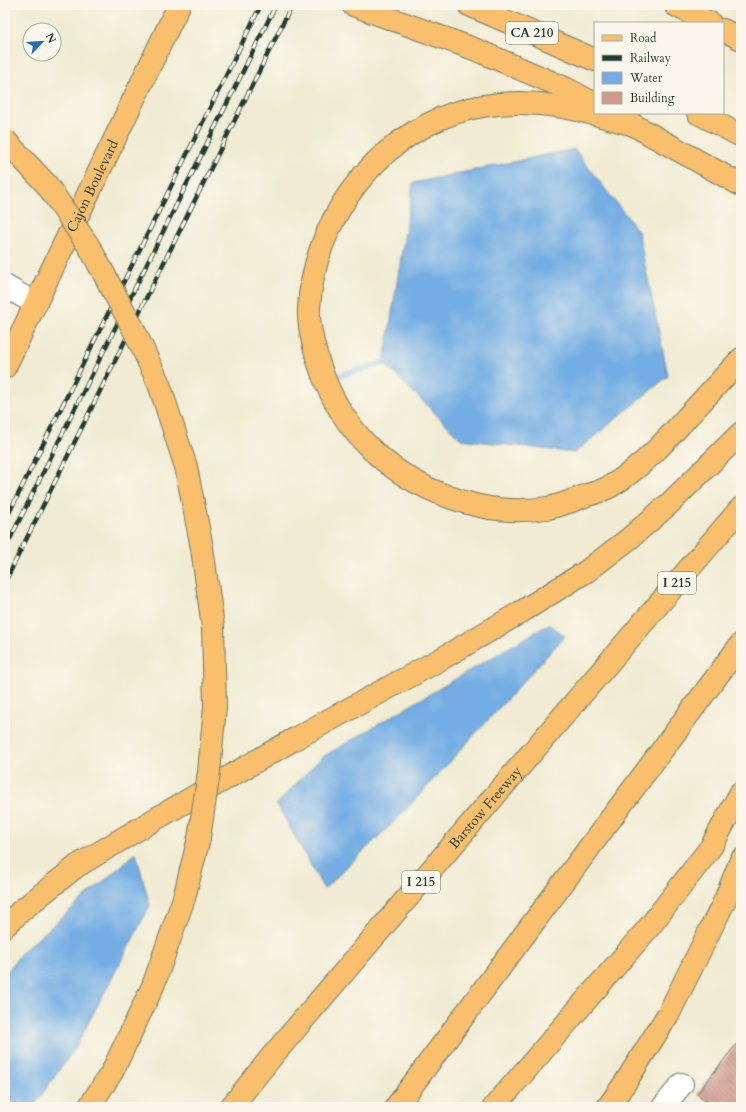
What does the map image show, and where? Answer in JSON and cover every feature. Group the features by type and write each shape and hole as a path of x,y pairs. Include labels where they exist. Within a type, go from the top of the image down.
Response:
{"main road":[{"name":"Cajon Boulevard","path":"5,367 179,5"},
{"name":"CA 210","path":"469,5 594,60"},
{"path":"675,5 708,22"},
{"path":"360,7 488,55 565,88 594,103"},
{"path":"724,30 741,39"},
{"path":"632,124 557,106 520,103 482,106 447,115 417,130 389,150 362,175 342,203 322,243 313,278 309,310 314,348 329,389 338,408 358,436 383,461 409,479 441,495 478,507 516,510 535,509 548,508 609,488 633,471 657,450 741,359"},
{"path":"613,114 741,185"},
{"path":"700,114 741,136"},
{"path":"5,140 47,185 90,248 133,328 159,384 186,467 202,548 213,628 215,706 209,772 200,830 184,898 153,986 112,1072 89,1107"},
{"path":"5,926 22,910 77,866 298,737 521,612 587,571 630,538 670,503 741,433"},
{"name":"Barstow Freeway","path":"231,1107 273,1055 741,508"},
{"path":"396,1107 741,644"},
{"path":"494,1107 650,926 711,847 741,792"},
{"path":"608,1107 670,1013 725,900 741,860"}],"street":[{"path":"5,286 36,304"},
{"path":"663,1107 682,1084"}],"water":[{"path":"574,149 638,231 668,376 574,453 461,439 384,363 413,183"},
{"path":"549,624 565,636 399,817 324,889 277,804 321,758"},
{"path":"136,853 150,906 75,1048 33,1107 5,1107 5,975 21,953"}],"building":[{"path":"738,1042 741,1045 741,1107 714,1107 697,1094"}],"waterway":[{"path":"337,376 384,363"}],"railway":[{"path":"5,521 261,5"},
{"path":"5,549 276,5"},
{"path":"5,582 292,5"}]}
